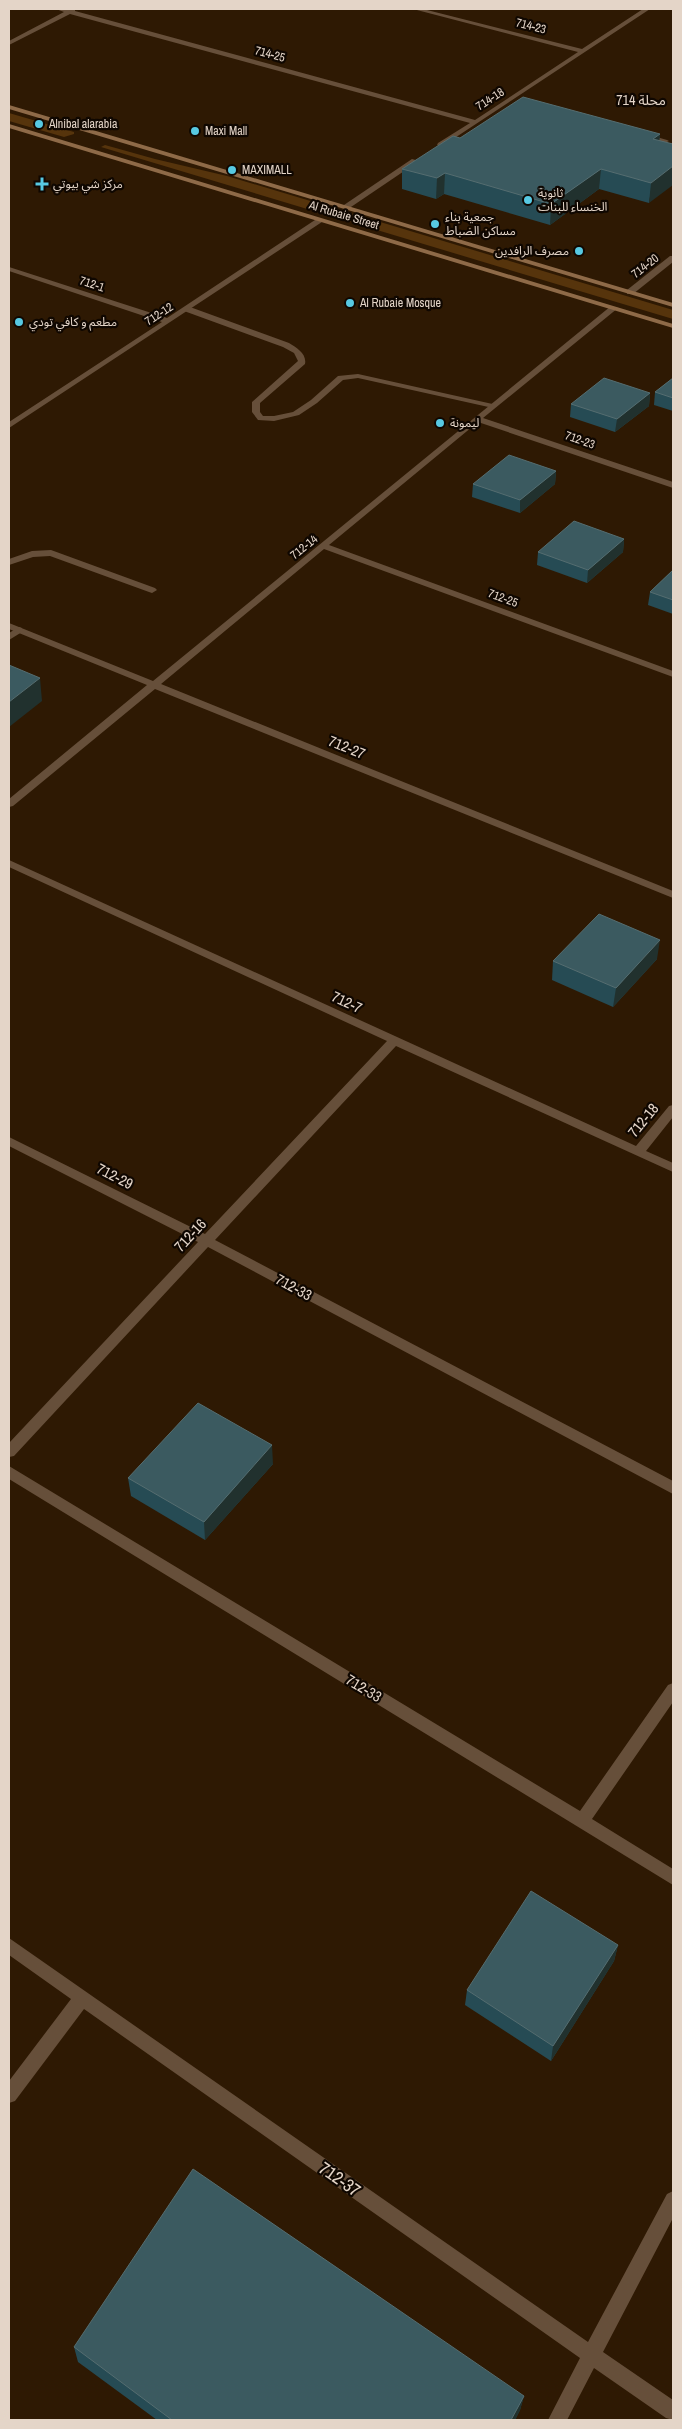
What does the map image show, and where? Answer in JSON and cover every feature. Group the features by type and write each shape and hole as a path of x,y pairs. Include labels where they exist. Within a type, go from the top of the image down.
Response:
{"street":[{"name":"714-25","path":"59,9 74,10 476,122"},
{"name":"714-23","path":"416,9 583,51"},
{"name":"714-18","path":"435,148 648,9"},
{"path":"9,43 74,10"},
{"path":"509,100 518,102"},
{"name":"Al Rubaie Street","path":"9,107 100,137 346,207 673,305"},
{"name":"Al Rubaie Street","path":"9,126 85,145 321,220 673,326"},
{"path":"637,134 665,141"},
{"path":"346,207 419,159"},
{"name":"712-12","path":"9,426 321,220"},
{"name":"714-20","path":"630,292 673,258"},
{"name":"712-1","path":"9,269 168,321"},
{"path":"187,308 286,345 297,351 301,356 302,362 256,402 256,412 261,418 288,418 299,412 341,378 348,376 358,376 493,405"},
{"name":"712-14","path":"9,804 479,419 493,405 614,308"},
{"name":"712-23","path":"479,419 673,485"},
{"name":"712-25","path":"324,546 673,674"},
{"path":"9,562 32,554 51,553 152,590"},
{"path":"9,637 14,628"},
{"name":"712-27","path":"14,628 673,895"},
{"name":"712-7","path":"9,863 673,1168"},
{"name":"712-16","path":"9,1452 395,1040"},
{"name":"712-18","path":"638,1152 673,1109"},
{"name":"712-29","path":"9,1141 207,1241"},
{"name":"712-33","path":"207,1241 673,1488"},
{"name":"712-33","path":"9,1472 673,1878"},
{"path":"582,1821 673,1690"},
{"name":"712-37","path":"9,1946 590,2355 673,2411"},
{"path":"9,2095 82,1998"},
{"path":"557,2420 673,2200"}],"shaded area":[{"path":"9,113 74,132 74,134 64,137 9,121"},
{"path":"105,145 227,176 673,310 673,319 101,147"}],"building":[{"path":"523,97 660,134 653,139 673,144 673,166 651,183 601,169 551,204 445,173 437,178 402,169 453,136 460,138"},
{"path":"604,378 650,393 617,419 571,404"},
{"path":"673,378 673,398 655,392"},
{"path":"509,455 556,471 520,500 473,484"},
{"path":"574,521 624,539 588,570 538,552"},
{"path":"673,570 673,600 650,592"},
{"path":"9,665 40,678 9,702"},
{"path":"599,914 660,940 616,988 553,961"},
{"path":"198,1403 272,1445 204,1522 128,1478"},
{"path":"531,1891 618,1945 553,2046 467,1990"},
{"path":"193,2169 524,2396 511,2420 172,2420 74,2347"}],"place":[{"name":"Alnibal alarabia","path":"39,124"},
{"name":"Maxi Mall","path":"195,131"},
{"name":"MAXIMALL","path":"232,170"},
{"name":"مركز شي بيوتي","path":"42,184"},
{"name":"ثانوية الخنساء للبنات","path":"528,200"},
{"name":"جمعية بناء مساكن الضباط","path":"435,224"},
{"name":"مصرف الرافدين","path":"579,251"},
{"name":"Al Rubaie Mosque","path":"350,303"},
{"name":"مطعم و كافي تودي","path":"19,322"},
{"name":"ليمونة","path":"440,423"}],"district":[{"name":"محلة 714","path":"641,100"}]}
